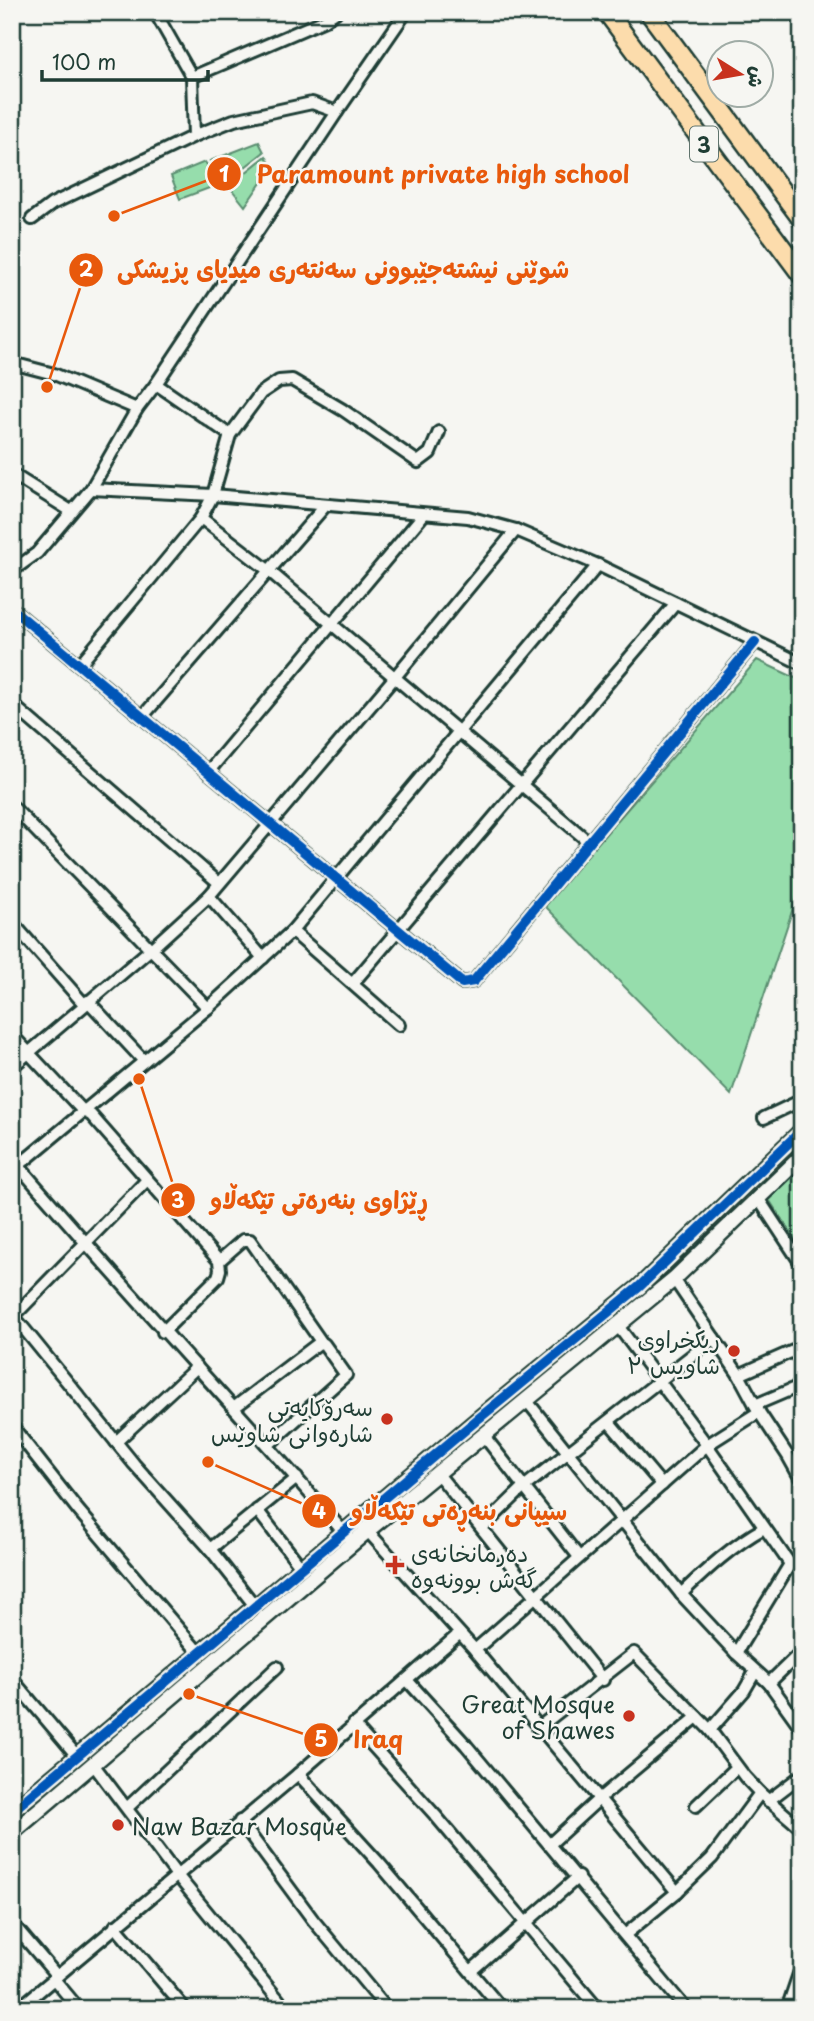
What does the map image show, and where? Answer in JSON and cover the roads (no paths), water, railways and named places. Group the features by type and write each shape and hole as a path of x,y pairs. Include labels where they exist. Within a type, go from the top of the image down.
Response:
{"highway":[{"name":"3","path":"607,12 802,275"},
{"name":"3","path":"649,12 802,219"}],"street":[{"path":"155,12 192,77 194,136"},
{"path":"192,77 325,20 336,12"},
{"path":"12,571 37,553 91,489 137,409 407,12"},
{"path":"32,219 52,204 194,136 234,120 312,103 337,112"},
{"path":"12,363 54,374 137,409"},
{"path":"80,664 201,518 213,495 230,435 261,393 279,381 292,380 343,410 418,462 430,453 439,432"},
{"path":"156,384 230,435"},
{"path":"12,474 71,511"},
{"path":"91,489 213,495 468,517 516,530 598,565 802,664"},
{"path":"143,716 326,505"},
{"path":"208,772 424,514"},
{"path":"201,518 268,570 590,842"},
{"path":"12,1067 209,896 516,530"},
{"path":"353,1544 235,1407 163,1332 14,1165 208,1008 292,931 598,565"},
{"path":"353,983 676,603"},
{"path":"12,608 462,983 474,981 755,642"},
{"path":"12,704 219,883"},
{"path":"12,806 208,1008"},
{"path":"209,896 263,958"},
{"path":"12,922 144,1061"},
{"path":"292,931 399,1025"},
{"path":"12,1035 83,1111 91,1115 219,1261 218,1277 163,1332"},
{"path":"764,1118 802,1100"},
{"path":"12,1811 639,1287 802,1130"},
{"path":"12,1833 367,1531 674,1279 802,1156"},
{"path":"147,1180 13,1315 255,1606"},
{"path":"758,1198 802,1265"},
{"path":"715,1216 727,1228"},
{"path":"219,1261 243,1240 250,1240 345,1375 268,1445"},
{"path":"674,1279 739,1374 802,1481"},
{"path":"618,1326 707,1445 790,1564 736,1653"},
{"path":"482,1528 524,1487 714,1338"},
{"path":"235,1407 322,1343"},
{"path":"739,1374 802,1347"},
{"path":"116,1442 197,1367"},
{"path":"475,1650 707,1445 757,1408 802,1385"},
{"path":"527,1401 681,1594 736,1653 769,1683 802,1729"},
{"path":"609,1422 662,1485"},
{"path":"12,1426 78,1510 200,1653"},
{"path":"484,1436 579,1557"},
{"path":"438,1474 603,1680"},
{"path":"210,1549 297,1478"},
{"path":"257,1510 301,1567"},
{"path":"357,1520 475,1650 677,1892"},
{"path":"681,1594 721,1555 764,1528"},
{"path":"18,2009 298,1774 459,1634"},
{"path":"769,1683 802,1651"},
{"path":"538,1728 634,1654 710,1731 764,1797 802,1829"},
{"path":"128,1807 277,1667"},
{"path":"710,1731 744,1691 755,1672"},
{"path":"12,1679 77,1756"},
{"path":"407,1679 578,1877 686,2009"},
{"path":"550,1844 697,1717"},
{"path":"353,1724 435,1815 598,2009"},
{"path":"93,1764 176,1874 286,2009"},
{"path":"696,1806 737,1767"},
{"path":"298,1774 502,2009"},
{"path":"626,1934 677,1892 712,1858 764,1797 802,1775"},
{"path":"240,1821 313,1920 387,2009"},
{"path":"471,1971 578,1877"},
{"path":"115,1926 185,2009"},
{"path":"14,1930 79,2009"},
{"path":"787,2009 802,1965"}],"place":[{"name":"Paramount private high school","path":"114,216"},
{"name":"شوێنی نیشتەجێبوونی سەنتەری میدیای پزیشکی","path":"47,387"},
{"name":"ڕێژاوی بنەرەتی تێکەڵاو","path":"139,1079"},
{"name":"ريكخراوى ۲ شاويس","path":"734,1351"},
{"name":"سەرۆکایەتی شارەوانی شاوێس","path":"387,1419"},
{"name":"سیپانی بنەڕەتی تێکەڵاو","path":"208,1462"},
{"name":"دەرمانخانەی گەش بوونەوە","path":"395,1565"},
{"name":"Iraq","path":"189,1694"},
{"name":"Great Mosque of Shawes","path":"629,1716"},
{"name":"Naw Bazar Mosque","path":"118,1825"}]}
